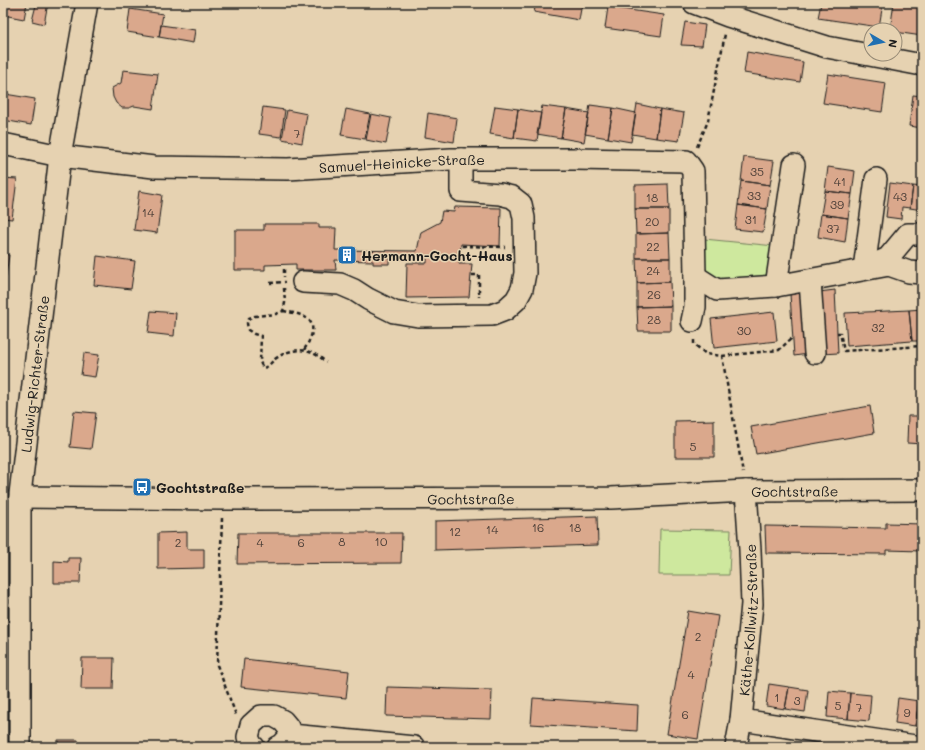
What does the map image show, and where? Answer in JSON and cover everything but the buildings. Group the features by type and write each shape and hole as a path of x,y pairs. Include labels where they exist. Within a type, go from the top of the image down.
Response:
{"street":[{"name":"Ludwig-Richter-Straße","path":"20,747 20,497 60,156 86,3"},
{"path":"694,3 728,16 827,47 922,65"},
{"name":"Samuel-Heinicke-Straße","path":"3,144 60,156 154,167 274,169 461,159 686,161"},
{"path":"303,282 340,284 394,312 418,316 492,315 505,310 516,300 522,289 525,273 524,218 520,204 512,197 500,194 461,191 461,159"},
{"path":"686,161 693,171 695,276 694,314"},
{"path":"776,286 794,164"},
{"path":"864,268 876,179"},
{"path":"864,268 888,258 908,234 922,234"},
{"path":"695,276 717,290 776,286 810,281 864,268 889,265 909,272 922,273"},
{"path":"810,281 815,353"},
{"path":"694,314 717,290"},
{"name":"Gochtstraße","path":"20,497 222,499 611,498 746,491 922,490"},
{"name":"Käthe-Kollwitz-Straße","path":"736,747 741,720 752,604 746,491"},
{"path":"254,747 252,746 248,737 251,724 261,716 274,716 283,721 288,727 284,741 414,747"},
{"path":"741,720 922,747"}],"path":[{"path":"686,161 694,156 708,121 728,16"},
{"path":"462,246 503,248 524,241"},
{"path":"283,311 284,269"},
{"path":"472,275 479,275 479,315"},
{"path":"304,350 312,332 312,323 305,316 283,311 276,314 254,316 249,318 247,324 248,330 261,336 260,362 262,368 268,367 275,359 288,353 304,350 319,356 326,362"},
{"path":"694,314 694,344 706,354 722,356 779,350 793,337"},
{"path":"837,333 840,333 844,351 922,346"},
{"path":"722,356 746,491"},
{"path":"222,499 217,665 238,720"}],"green space":[{"path":"704,239 775,246 771,275 718,280 710,276 704,268"},
{"path":"660,529 731,530 729,575 659,575"}],"place":[{"name":"Hermann-Gocht-Haus","path":"347,255"},
{"name":"Gochtstraße","path":"142,487"}]}
